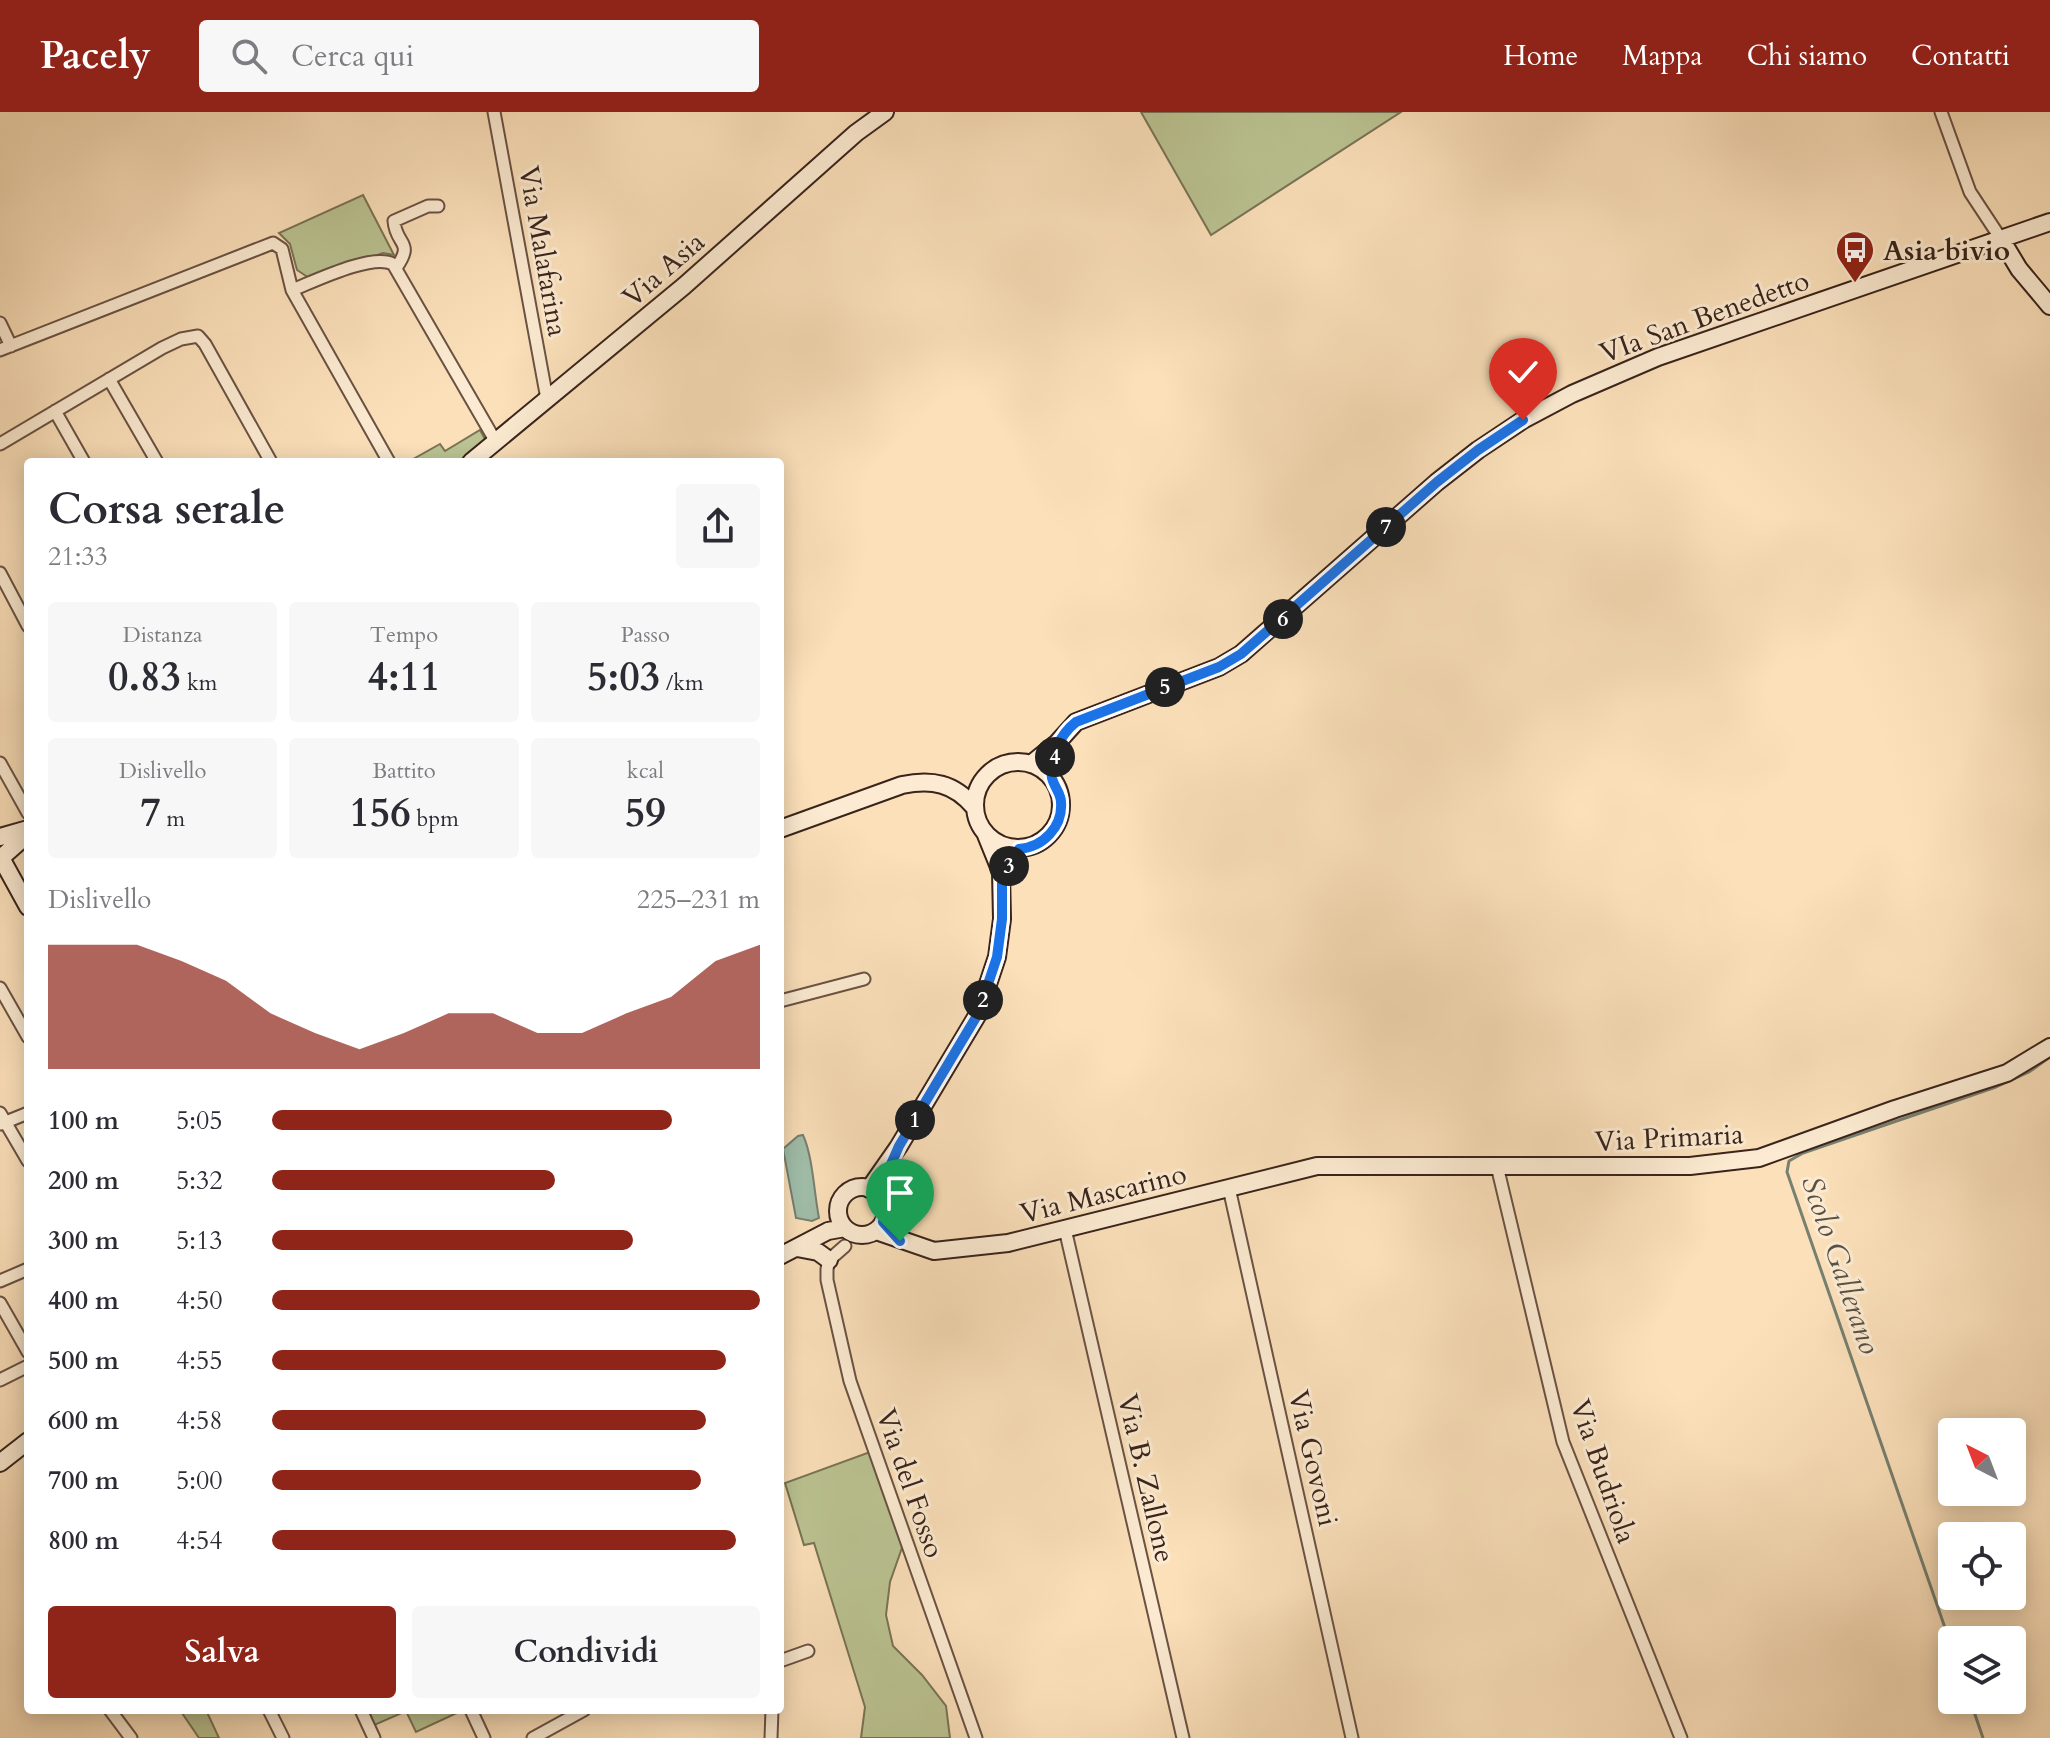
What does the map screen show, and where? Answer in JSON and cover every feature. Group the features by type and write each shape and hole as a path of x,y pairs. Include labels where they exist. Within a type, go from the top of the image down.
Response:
{"street":[{"name":"Via Malafarina","path":"494,112 547,399"},
{"name":"Via Asia","path":"476,458 684,286 856,133 885,112"},
{"path":"1941,112 1970,192 2019,269 2050,306"},
{"path":"396,268 405,250 394,221 420,209 438,206"},
{"name":"VIa San Benedetto","path":"1031,764 1076,722 1230,660 1296,608 1437,482 1478,450 1502,432 1572,394 1658,357 2050,222"},
{"path":"0,323 6,348 273,243 285,255 292,290 387,458"},
{"path":"292,290 370,263 385,260 396,268 496,442"},
{"path":"0,444 172,343 198,336 269,458"},
{"path":"109,379 155,458"},
{"path":"55,411 82,458"},
{"path":"0,573 24,615"},
{"path":"986,835 998,844 1019,849 1044,840 1057,825 1061,801 1052,778 1057,743"},
{"path":"784,828 902,785 923,781 951,786 970,784 1001,765 1012,762 1031,764 1052,778"},
{"path":"0,763 24,806"},
{"path":"874,1191 978,1014 997,957 1002,919 1001,872 974,807 984,777"},
{"path":"951,786 974,807"},
{"path":"0,837 24,832"},
{"path":"24,835 1,857 24,900"},
{"path":"1002,884 1019,849"},
{"path":"784,1000 864,979"},
{"path":"0,988 24,1030"},
{"name":"Via Primaria","path":"1317,1166 1690,1166 1759,1158 2007,1073 2050,1047"},
{"path":"24,1114 2,1120 24,1155"},
{"name":"Via Mascarino","path":"880,1226 900,1241 934,1251 965,1249 1008,1243 1317,1166"},
{"name":"Via Budriola","path":"1497,1166 1563,1442 1681,1738"},
{"name":"Via Govoni","path":"1229,1188 1352,1738"},
{"path":"784,1254 828,1231 847,1231 880,1226 886,1207 874,1191 855,1189 848,1192 840,1203 847,1231 829,1260 818,1252 797,1248"},
{"name":"Via B. Zallone","path":"1065,1229 1183,1738"},
{"name":"Via del Fosso","path":"829,1260 827,1280 850,1381 976,1738"},
{"path":"0,1281 24,1271"},
{"path":"0,1303 24,1345"},
{"path":"0,1380 24,1368"},
{"path":"0,1463 24,1444"},
{"path":"784,1660 808,1651"},
{"path":"113,1714 131,1738"},
{"path":"271,1714 283,1738"},
{"path":"363,1714 374,1738"},
{"path":"473,1714 484,1738"},
{"path":"533,1738 566,1714"},
{"path":"771,1738 772,1714"}],"green space":[{"path":"1141,112 1401,112 1211,235"},
{"path":"363,195 394,255 383,253 309,278 297,270 290,244 279,233"},
{"path":"480,430 486,441 466,458 415,458 440,444 445,451"},
{"path":"870,1452 904,1542 890,1582 886,1615 893,1646 922,1675 946,1706 950,1738 861,1738 865,1707 814,1543 804,1545 785,1483"},
{"path":"183,1714 208,1714 219,1738 199,1738"},
{"path":"369,1714 399,1714 372,1726"},
{"path":"407,1714 455,1714 416,1732"}],"shaded area":[{"path":"803,1135 811,1164 819,1218 812,1221 796,1218 784,1154 784,1148"}],"waterway":[{"name":"Scolo Gallerano","path":"1944,1626 1787,1172 1789,1161 1803,1153 1996,1087 2029,1072 2050,1057"},
{"name":"Scolo Gallerano","path":"1975,1714 1983,1738"}],"place":[{"name":"Asia bivio","path":"1855,284"}],"route":[{"path":"900,1241 883,1222 886,1207 878,1194 899,1146 978,1014 997,957 1002,884 1006,871 1019,849 1044,840 1057,825 1061,801 1052,778 1057,743 1067,729 1076,722 1219,667 1241,654 1437,482 1502,432 1523,420"}]}
